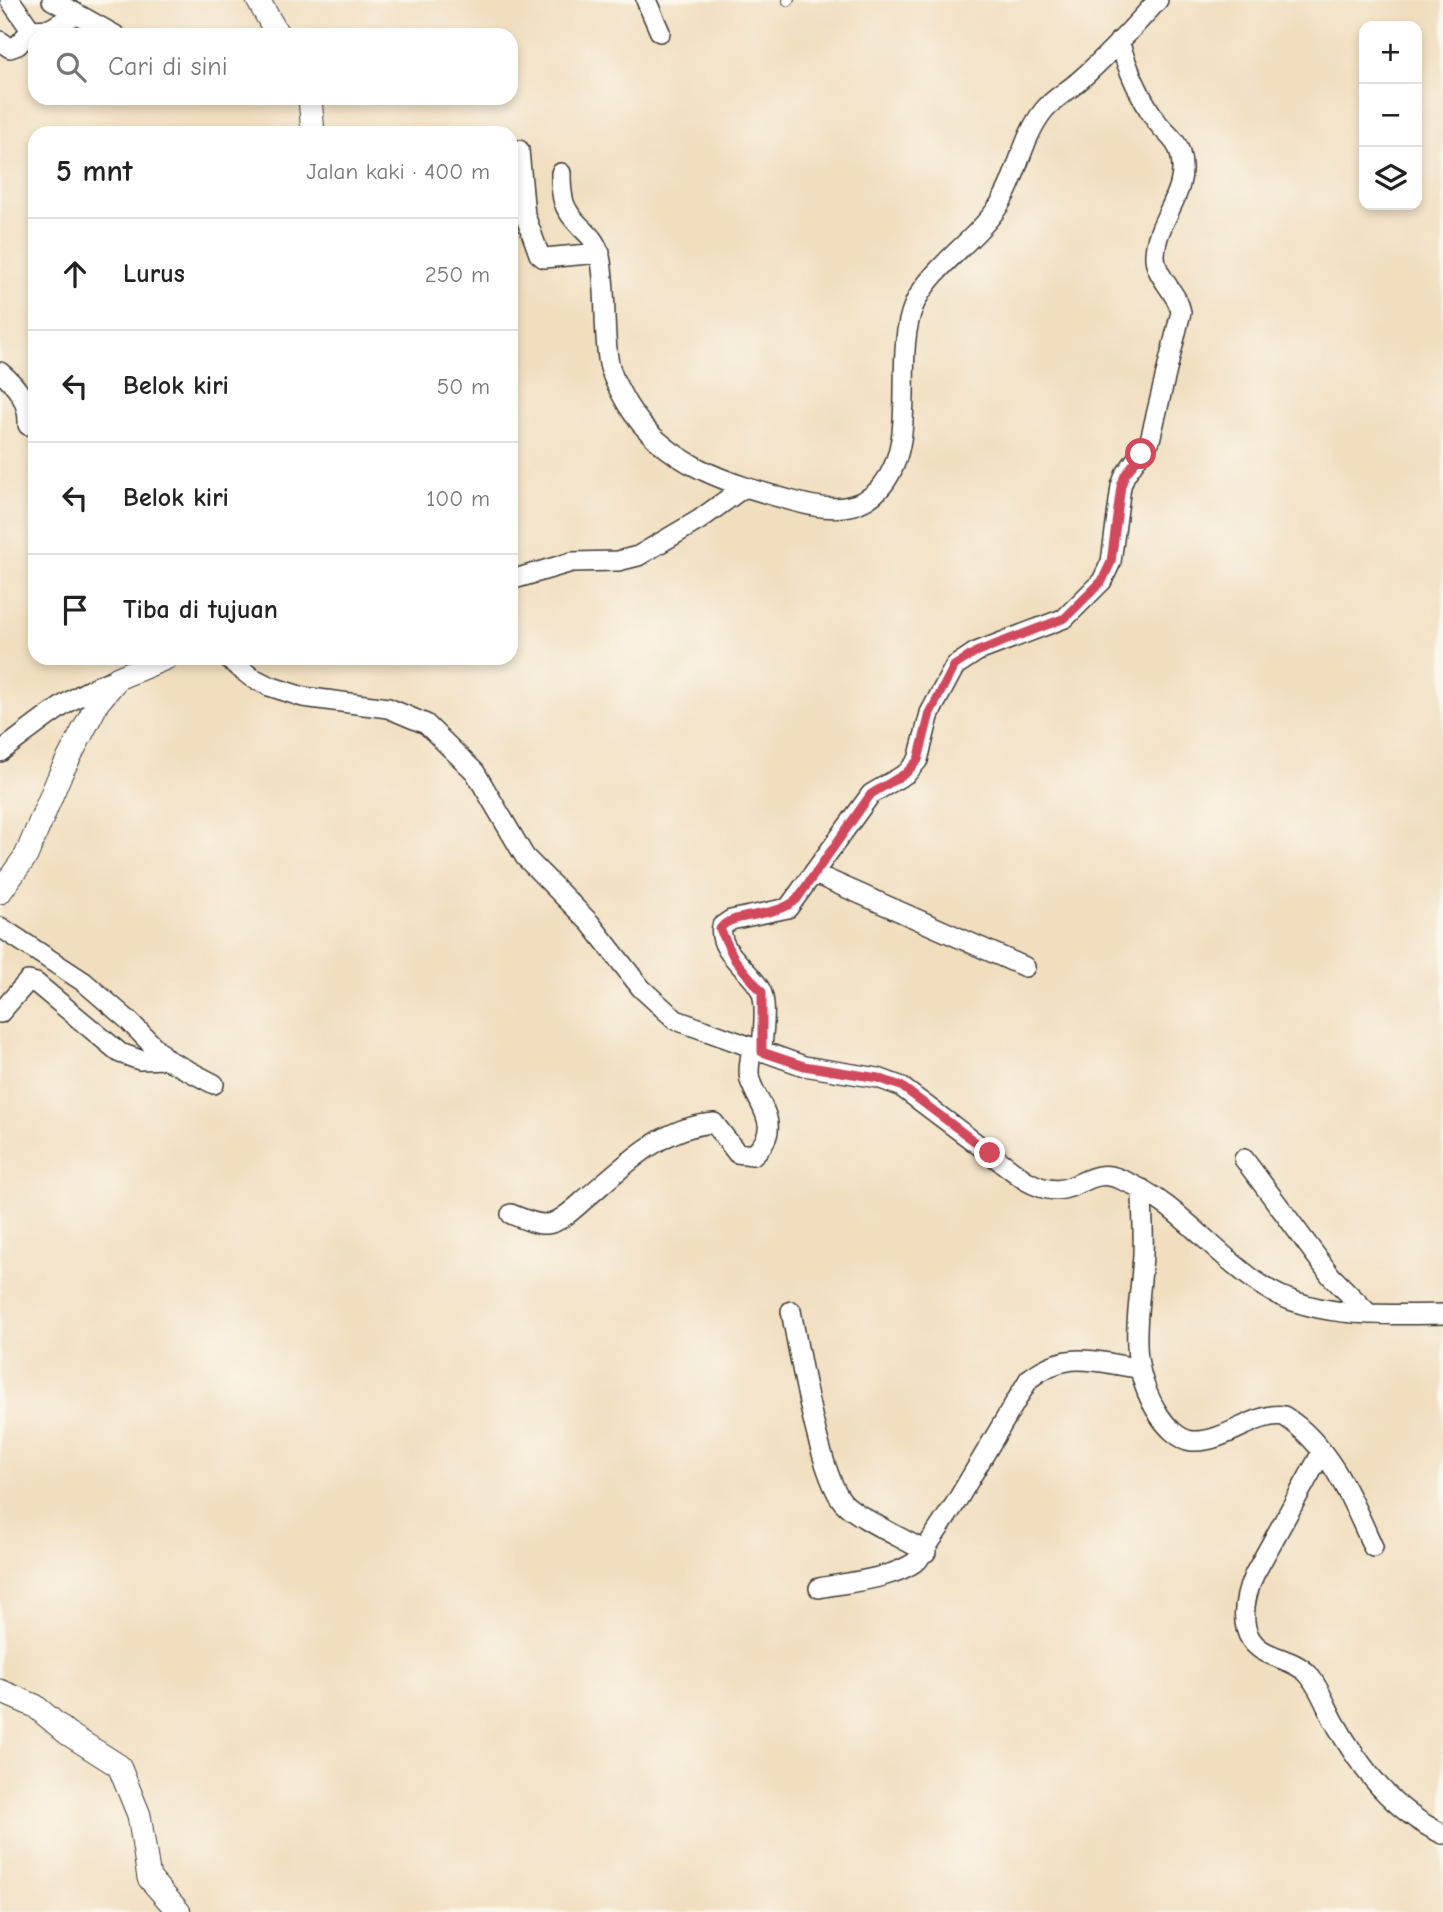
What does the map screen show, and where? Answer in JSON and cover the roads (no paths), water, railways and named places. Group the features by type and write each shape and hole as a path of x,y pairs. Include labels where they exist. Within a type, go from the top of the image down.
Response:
{"street":[{"path":"10,0 30,28"},
{"path":"52,0 101,28"},
{"path":"258,0 269,28"},
{"path":"646,0 660,32"},
{"path":"561,173 566,209 588,230 600,253 608,359 618,388 642,429 693,466 743,488 815,507 843,508 870,498 883,485 892,468 901,426 905,339 914,304 995,211 1016,172 1027,138 1046,107 1077,83 1158,0"},
{"path":"52,28 75,15"},
{"path":"0,41 10,48 14,47 28,33"},
{"path":"510,1214 544,1224 551,1223 571,1211 651,1144 670,1133 694,1125 714,1124 737,1153 748,1157 755,1154 768,1120 766,1108 749,1076 757,1050 762,992 735,960 720,929 731,920 788,908 871,794 906,773 918,760 930,713 954,666 976,652 1065,618 1102,581 1111,562 1121,486 1125,475 1150,440 1181,313 1175,293 1156,268 1155,257 1163,225 1177,200 1182,176 1180,152 1139,94 1119,41"},
{"path":"311,105 312,126"},
{"path":"519,150 525,215 539,254 544,258 600,253"},
{"path":"0,372 24,399 28,408"},
{"path":"518,578 572,562 618,561 638,556 699,520 743,488"},
{"path":"0,752 65,702 87,689 149,665"},
{"path":"235,665 251,677 303,697 388,708 426,723 475,772 525,857 590,923 662,1010 676,1020 804,1066 878,1078 901,1086 1025,1180 1045,1191 1057,1192 1101,1175 1115,1176 1142,1189 1261,1286 1309,1305 1369,1314 1443,1314"},
{"path":"0,892 26,856 80,734 99,702 118,678"},
{"path":"815,874 1025,967"},
{"path":"0,927 84,982 128,1020 166,1059 214,1084"},
{"path":"0,1013 22,985 28,981 36,983 120,1053 140,1060 166,1059"},
{"path":"1244,1159 1331,1276 1369,1314"},
{"path":"1142,1189 1143,1255 1137,1315 1138,1368 1164,1424 1185,1439 1224,1436 1278,1415 1290,1420 1322,1452 1338,1473 1373,1547"},
{"path":"791,1311 809,1398 833,1488 844,1504 926,1552"},
{"path":"819,1588 910,1566 926,1552 1030,1379 1048,1364 1076,1359 1138,1368"},
{"path":"1322,1452 1254,1575 1247,1593 1246,1628 1261,1651 1308,1674 1336,1724 1383,1792 1416,1821 1443,1833"},
{"path":"0,1691 35,1706 67,1733 119,1766 139,1815 149,1878 179,1912"}]}
